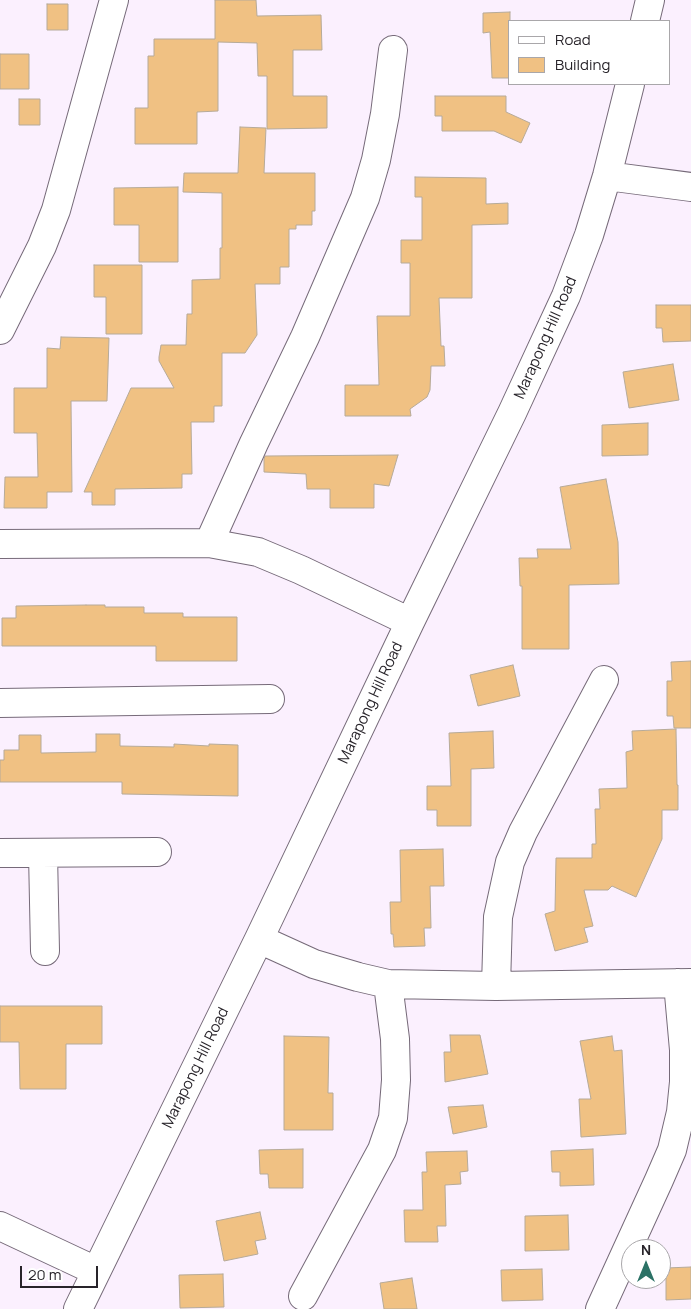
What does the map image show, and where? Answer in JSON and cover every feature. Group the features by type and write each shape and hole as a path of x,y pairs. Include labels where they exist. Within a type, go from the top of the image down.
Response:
{"street":[{"path":"0,330 38,254 56,210 114,0"},
{"path":"645,20 650,0"},
{"path":"209,543 304,337 365,198 376,160 385,114 392,50"},
{"name":"Marapong Hill Road","path":"78,1309 259,939 512,413 566,296 589,235 607,176 630,85"},
{"path":"607,176 691,187"},
{"path":"0,544 209,543 258,552 301,570 410,622"},
{"path":"496,986 498,917 510,862 523,832 604,680"},
{"path":"0,704 270,699"},
{"path":"0,853 157,852"},
{"path":"43,853 45,951"},
{"path":"259,939 314,964 388,984 496,986 684,983 684,1082 682,1112 672,1150 660,1180 600,1309"},
{"path":"303,1296 382,1150 393,1118 396,1080 395,1047 388,984"},
{"path":"0,1226 96,1271"}],"building":[{"path":"215,0 256,0 257,16 321,15 322,50 293,50 293,96 327,96 327,128 267,129 267,76 258,76 257,43 218,42 218,111 197,112 197,144 135,144 135,108 148,108 148,56 154,56 154,39 215,39"},
{"path":"47,4 68,4 68,30 47,30"},
{"path":"510,12 510,20 508,20 508,78 492,78 490,32 483,33 483,13"},
{"path":"0,54 29,54 29,89 0,89"},
{"path":"435,96 506,96 506,112 530,123 521,143 494,131 442,131 442,116 435,116"},
{"path":"19,99 40,99 40,125 19,125"},
{"path":"240,127 266,128 264,173 315,173 315,211 312,211 312,225 296,225 296,229 289,229 289,267 280,267 280,284 255,284 257,335 245,353 222,353 222,406 214,406 214,422 191,422 192,474 182,474 182,488 115,489 115,505 92,505 92,492 84,492 131,388 174,388 159,361 161,345 186,345 187,314 192,314 192,280 220,279 222,193 183,192 184,173 238,173"},
{"path":"415,177 486,178 486,204 508,203 508,224 472,225 472,298 439,298 441,346 444,346 445,366 431,366 430,390 427,397 410,409 411,416 345,416 345,385 379,385 377,316 410,316 410,263 401,263 401,240 422,240 422,197 415,197"},
{"path":"178,187 178,262 139,262 139,225 114,225 114,188"},
{"path":"94,265 142,265 142,334 106,334 106,297 94,297"},
{"path":"656,305 691,305 691,341 663,342 662,328 656,328"},
{"path":"61,337 109,338 107,401 71,401 72,492 47,492 47,508 4,508 5,477 38,477 37,433 14,433 14,388 47,388 47,348 60,349"},
{"path":"673,364 679,400 629,408 623,372"},
{"path":"648,423 648,455 602,456 602,425"},
{"path":"398,455 389,486 374,484 374,508 330,508 330,489 307,489 306,474 264,472 265,456"},
{"path":"606,479 618,542 619,584 569,585 569,649 522,649 522,586 520,586 519,558 538,558 537,549 571,549 560,487"},
{"path":"105,605 105,607 144,607 144,613 183,613 183,617 237,617 237,661 156,661 156,646 2,646 2,618 16,618 16,606"},
{"path":"691,661 691,728 674,728 673,716 667,716 667,681 672,681 671,662"},
{"path":"513,665 520,696 478,706 470,675"},
{"path":"676,729 678,810 662,810 662,839 636,897 612,886 608,890 584,890 593,926 584,928 588,942 555,951 545,914 555,911 556,858 592,858 592,844 596,844 595,809 600,809 599,789 627,788 626,752 633,750 632,731"},
{"path":"493,731 494,768 471,769 471,826 437,826 437,810 427,810 427,786 451,786 449,733"},
{"path":"96,734 120,734 120,746 174,747 174,744 238,745 238,796 122,794 122,782 0,782 0,760 4,760 4,750 19,750 19,735 41,735 41,753 96,752"},
{"path":"443,849 444,886 430,886 431,928 424,928 425,946 394,947 393,934 391,934 390,902 401,902 400,850"},
{"path":"0,1006 102,1006 102,1044 66,1044 66,1089 20,1089 19,1042 0,1042"},
{"path":"450,1035 480,1035 488,1074 445,1082 444,1052 451,1052"},
{"path":"284,1036 329,1037 328,1093 333,1093 333,1130 284,1130"},
{"path":"612,1036 614,1051 622,1050 626,1134 581,1137 579,1099 591,1099 580,1041"},
{"path":"483,1105 487,1127 453,1134 448,1107"},
{"path":"303,1149 303,1188 269,1188 268,1174 260,1174 259,1150"},
{"path":"593,1149 594,1185 560,1186 560,1172 552,1172 551,1151"},
{"path":"467,1151 468,1171 460,1172 461,1184 445,1185 446,1226 437,1226 438,1242 405,1242 404,1210 423,1210 422,1172 427,1172 426,1152"},
{"path":"260,1212 266,1239 255,1241 258,1254 224,1261 216,1221"},
{"path":"568,1215 569,1250 525,1251 525,1216"},
{"path":"691,1267 691,1299 666,1300 666,1289 671,1289 671,1268"},
{"path":"542,1269 543,1300 502,1301 501,1270"},
{"path":"223,1274 224,1307 180,1308 179,1275"},
{"path":"412,1278 417,1309 384,1309 380,1283"}]}
